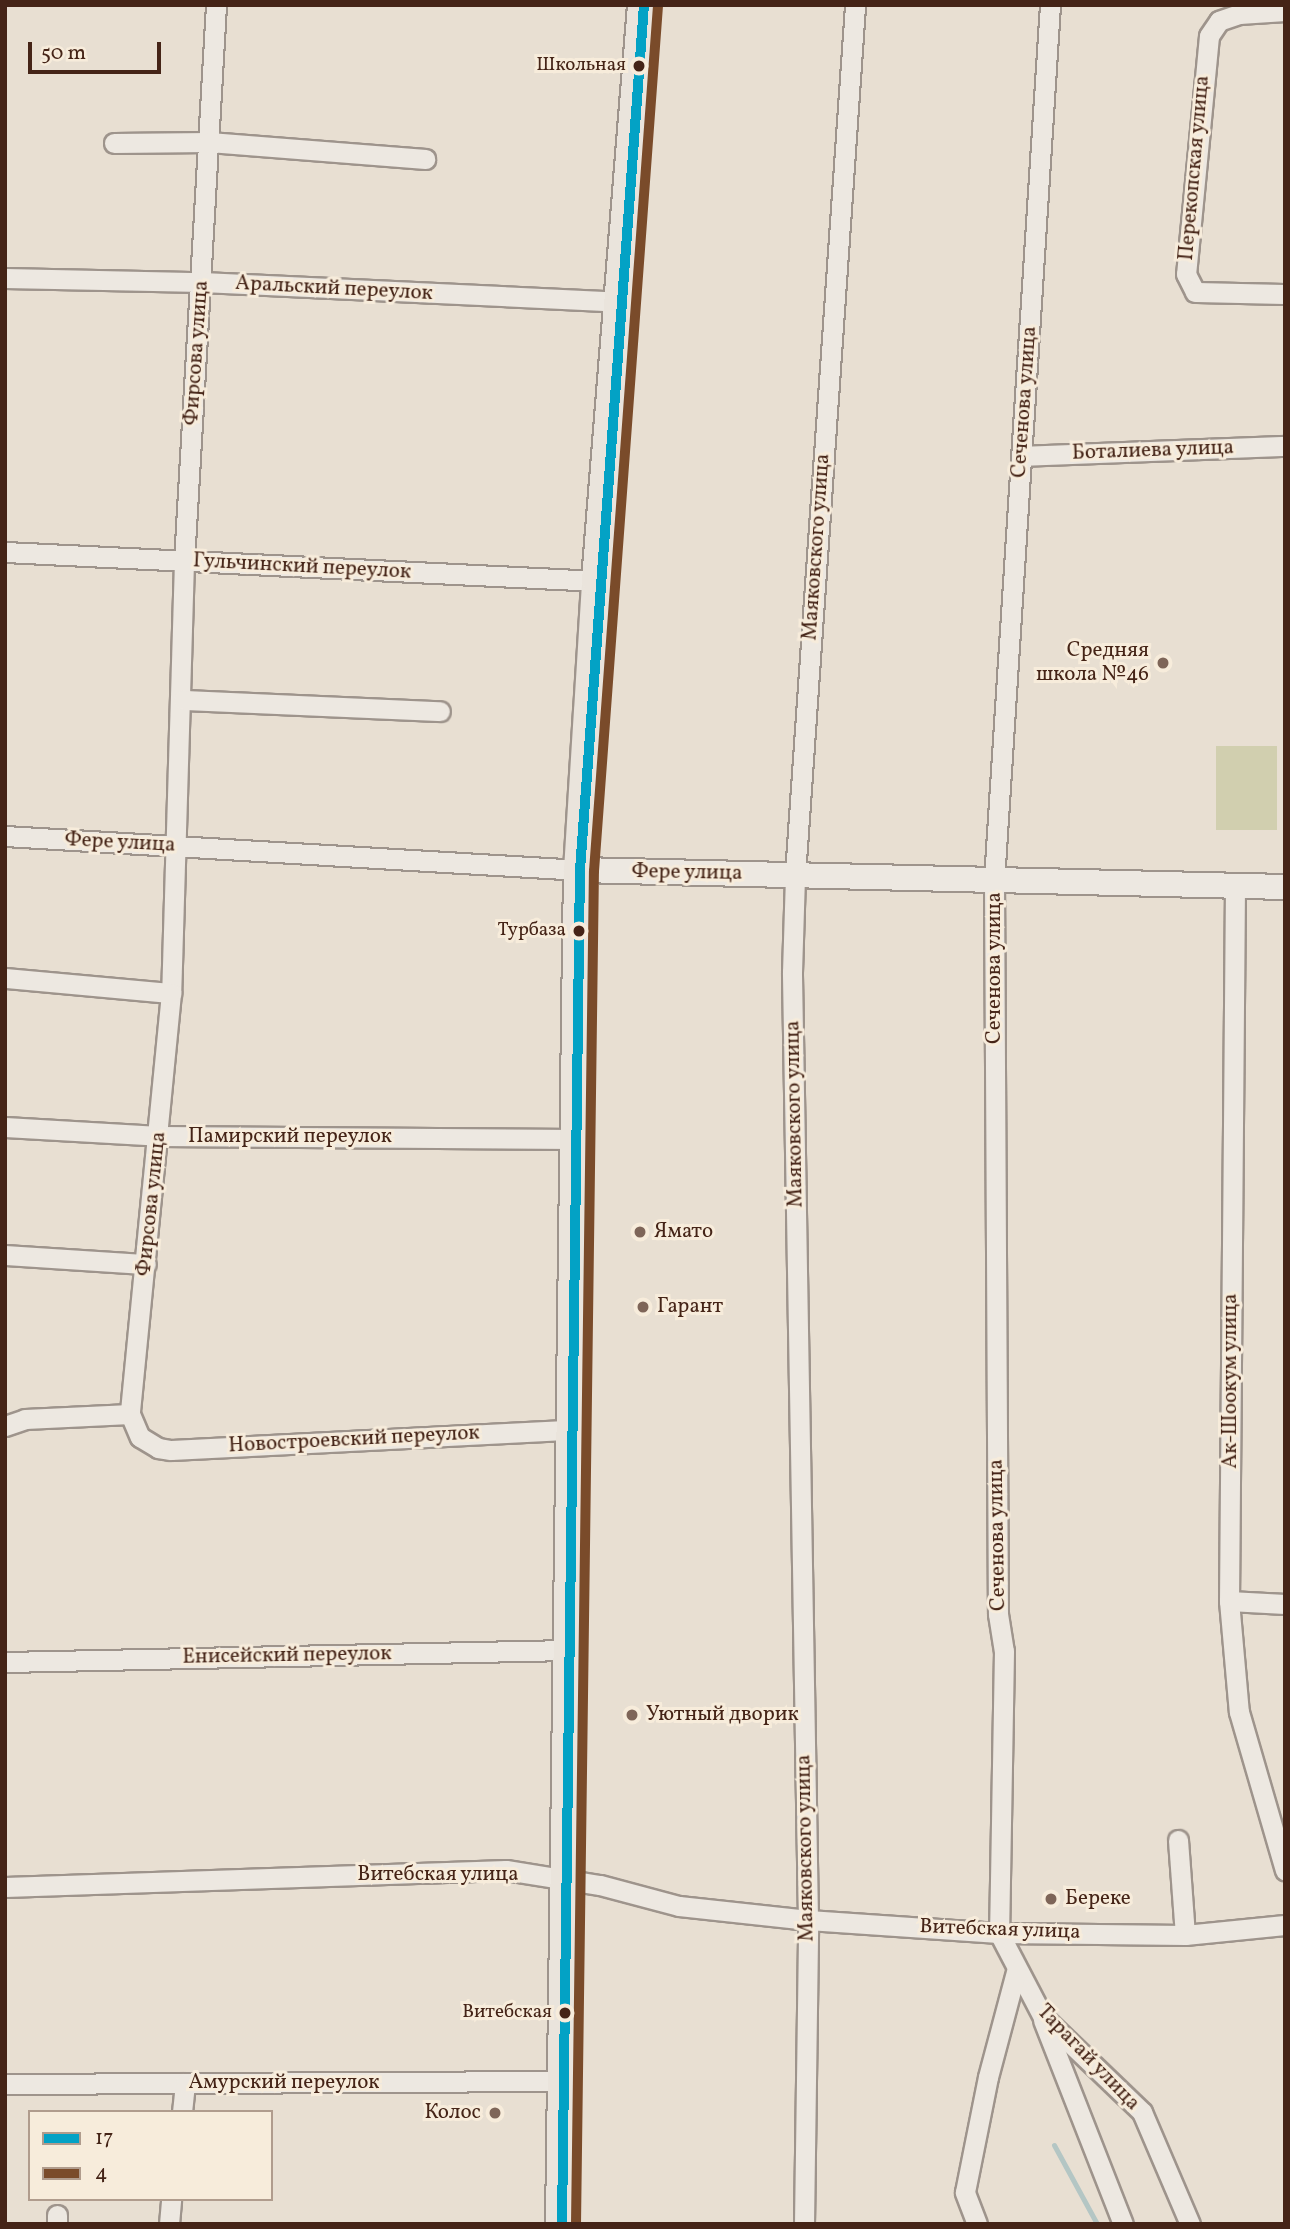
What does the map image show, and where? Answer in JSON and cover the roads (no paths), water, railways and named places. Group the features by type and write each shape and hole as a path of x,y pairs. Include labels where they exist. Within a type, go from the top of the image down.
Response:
{"main road":[{"path":"562,2224 574,1139 580,870 598,581 644,6"}],"street":[{"name":"Фирсова улица","path":"130,1414 159,1136 170,993 183,700 184,561 216,5"},
{"path":"625,5 644,6"},
{"name":"Маяковского улица","path":"804,2224 808,1920 795,875 855,5"},
{"name":"Сеченова улица","path":"999,1933 1004,1651 998,1600 995,881 1050,5"},
{"name":"Перекопская улица","path":"1285,11 1239,14 1219,22 1209,36 1186,274 1195,292 1285,294"},
{"path":"114,143 209,142 425,159"},
{"name":"Аральский переулок","path":"5,278 202,282 620,302"},
{"name":"Боталиева улица","path":"1022,456 1285,446"},
{"name":"Гульчинский переулок","path":"5,552 598,581"},
{"path":"183,700 440,711"},
{"name":"Фере улица","path":"5,836 580,870 1285,887"},
{"name":"Ак-Шоокум улица","path":"1235,886 1229,1601 1239,1712 1285,1870"},
{"path":"5,978 170,993"},
{"name":"Памирский переулок","path":"5,1126 159,1136 574,1139"},
{"path":"5,1255 146,1264"},
{"path":"5,1426 25,1419 130,1414"},
{"name":"Новостроевский переулок","path":"130,1414 141,1437 158,1448 171,1450 571,1430"},
{"path":"1229,1601 1285,1604"},
{"name":"Енисейский переулок","path":"5,1662 568,1650"},
{"path":"1178,1840 1185,1935"},
{"name":"Витебская улица","path":"5,1887 506,1870 565,1878 679,1906 808,1920 999,1933 1185,1935 1285,1925"},
{"name":"Тарагай улица","path":"999,1933 1016,1972 1043,2017 1142,2112 1190,2224"},
{"path":"977,2224 965,2192 988,2077 1016,1972"},
{"path":"1043,2017 1123,2224"},
{"name":"Амурский переулок","path":"5,2084 563,2081"},
{"path":"182,2110 185,2083"},
{"path":"169,2224 172,2201"}],"waterway":[{"path":"1054,2145 1097,2224"}],"place":[{"name":"Школьная","path":"639,66"},
{"name":"Средняя школа №46","path":"1163,663"},
{"name":"Турбаза","path":"579,931"},
{"name":"Ямато","path":"640,1232"},
{"name":"Гарант","path":"643,1307"},
{"name":"Уютный дворик","path":"632,1715"},
{"name":"Береке","path":"1051,1899"},
{"name":"Витебская","path":"565,2013"},
{"name":"Колос","path":"495,2113"}]}
